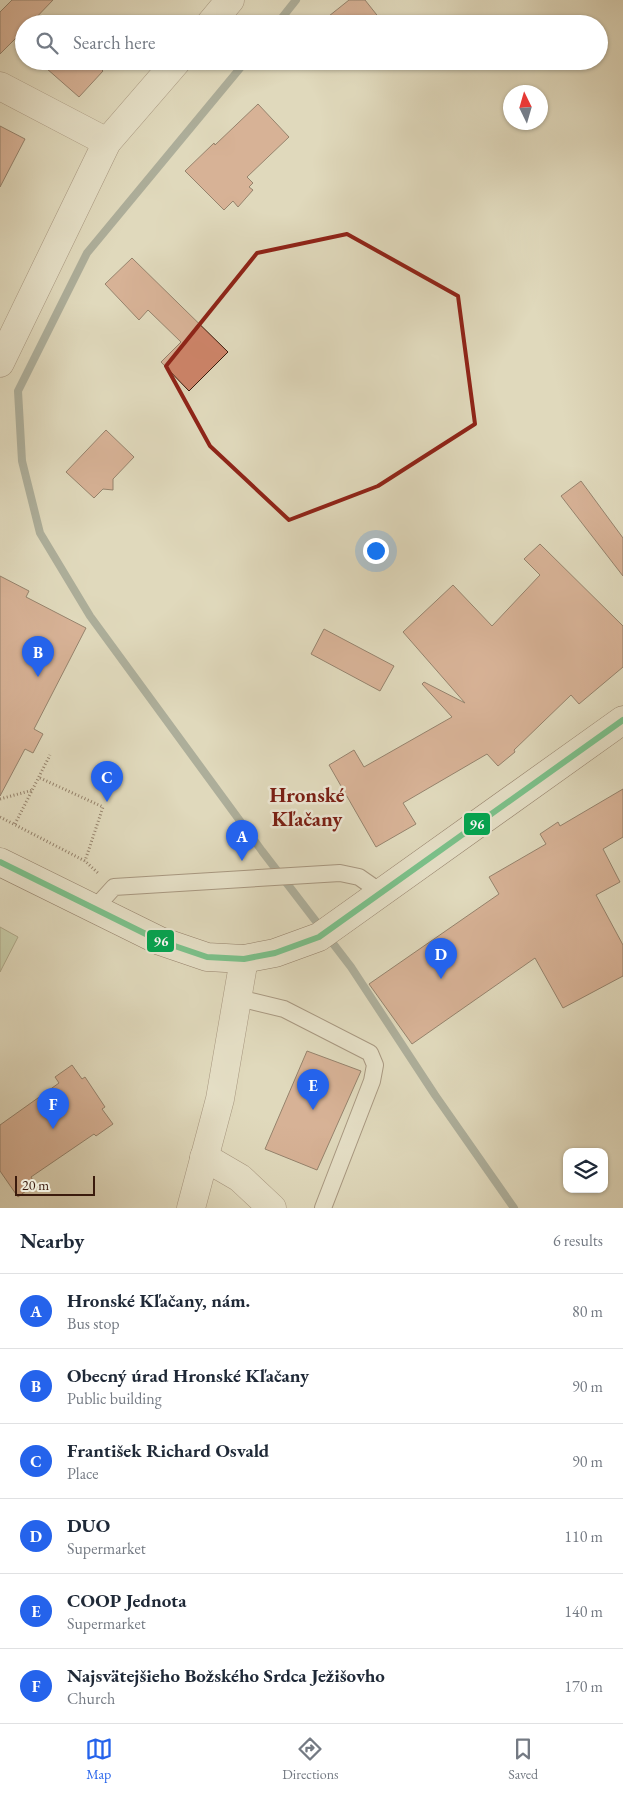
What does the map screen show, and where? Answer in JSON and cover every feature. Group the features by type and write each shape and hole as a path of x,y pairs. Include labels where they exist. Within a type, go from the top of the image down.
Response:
{"street":[{"path":"218,15 230,0"},
{"path":"0,363 107,142 169,70"},
{"path":"0,86 107,142"},
{"path":"0,862 160,941 207,957 244,959 275,953 319,937 623,720"},
{"path":"191,1208 220,1099 244,959"},
{"path":"204,1157 240,1178 272,1208"}],"lane":[{"path":"94,909 114,887 340,873 359,877 382,893"},
{"path":"238,998 284,1009 370,1053 375,1065 372,1081 323,1208"}],"path":[{"path":"15,824 50,755"},
{"path":"40,778 103,807 85,861"},
{"path":"0,798 33,790"},
{"path":"0,817 85,861 114,887"}],"highlighted area":[{"path":"347,234 458,296 475,424 378,486 289,520 210,446 166,366 257,253"}],"green space":[{"path":"0,927 18,937 0,972"}],"building":[{"path":"12,0 53,0 39,15 15,15 15,39 0,54 0,12"},
{"path":"349,0 365,0 377,15 330,15"},
{"path":"48,70 102,70 79,97"},
{"path":"258,104 289,137 247,177 253,183 249,187 253,190 238,207 233,201 224,210 185,171"},
{"path":"0,126 25,139 0,187"},
{"path":"132,258 228,352 189,391 161,362 181,342 148,310 139,320 105,284"},
{"path":"106,430 134,457 113,479 113,490 103,489 94,498 66,472"},
{"path":"581,481 623,538 623,576 561,496"},
{"path":"540,544 623,626 623,667 579,704 571,695 514,750 515,752 498,766 487,754 403,803 416,824 376,847 329,765 354,750 364,767 452,717 422,684 424,682 465,703 403,632 453,585 492,626 540,575 524,559"},
{"path":"0,576 29,591 26,597 86,628 34,729 43,734 33,753 25,749 0,796"},
{"path":"324,629 394,666 380,691 311,654"},
{"path":"623,789 623,837 603,849 620,882 596,895 623,945 623,976 563,1008 535,958 412,1044 369,984 499,894 489,877 546,844 540,834 558,822 560,826"},
{"path":"307,1051 361,1071 317,1170 265,1149"},
{"path":"72,1065 82,1079 85,1077 105,1107 102,1109 113,1124 96,1136 94,1134 31,1177 35,1184 18,1197 0,1171 0,1125 59,1083 55,1077"}],"waterway":[{"path":"284,15 296,0"},
{"path":"239,70 87,253 18,391 22,461 40,533 90,616 262,851 351,967 435,1095 514,1208"}],"transit line":[{"name":"96","path":"0,862 160,941 207,957 244,959 275,953 319,937 623,720"}],"place":[{"name":"Obecný úrad Hronské Kľačany","path":"38,677"},
{"name":"František Richard Osvald","path":"107,802"},
{"name":"Hronské Kľačany, nám.","path":"242,861"},
{"name":"DUO","path":"441,979"},
{"name":"COOP Jednota","path":"313,1110"},
{"name":"Najsvätejšieho Božského Srdca Ježišovho","path":"53,1129"}],"district":[{"name":"Hronské Kľačany","path":"307,807"}]}
